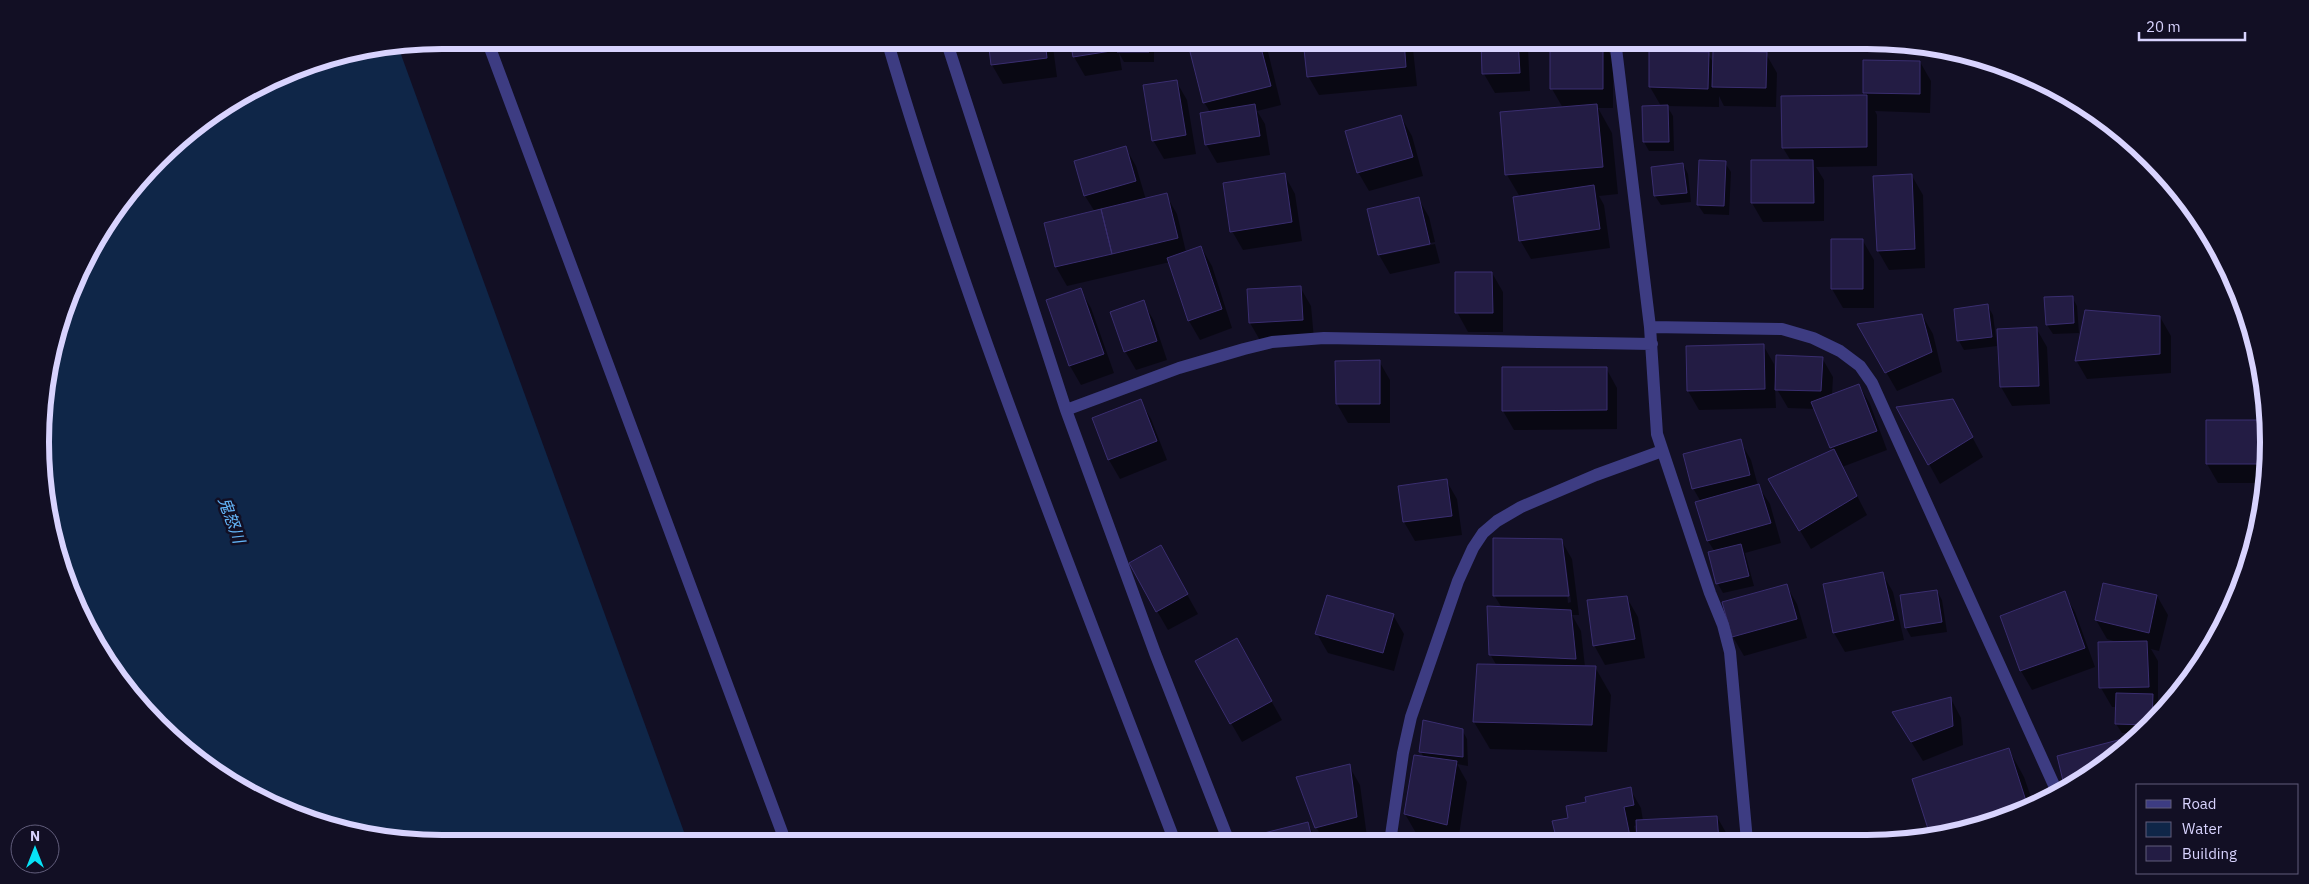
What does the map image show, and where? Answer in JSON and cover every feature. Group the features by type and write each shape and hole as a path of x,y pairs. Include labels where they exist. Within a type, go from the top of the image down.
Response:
{"street":[{"path":"490,49 783,835"},
{"path":"890,49 908,110 1014,420 1172,835"},
{"path":"949,49 1066,410 1155,653 1227,835"},
{"path":"1616,49 1652,344 1655,412 1662,451 1710,593 1723,625 1730,652 1746,835"},
{"path":"1650,327 1782,329 1813,338 1840,351 1860,366 1876,392 2055,788"},
{"path":"1066,410 1179,368 1272,342 1324,338 1652,344"},
{"path":"1391,835 1403,753 1411,718 1458,581 1483,533 1497,521 1521,507 1596,475 1662,451"}],"water":[{"name":"鬼怒川","path":"400,51 685,835 442,835 391,832 340,822 268,795 245,783 203,754 183,738 146,701 101,639 89,616 70,568 56,519 52,493 49,442 52,391 62,340 70,316 89,268 101,245 130,203 164,164 203,130 245,101 292,79 340,62"}],"building":[{"path":"989,49 1046,49 1047,58 991,65"},
{"path":"1072,49 1111,49 1111,51 1073,57"},
{"path":"1117,49 1149,49 1149,52 1117,52"},
{"path":"1189,49 1261,49 1271,86 1203,103"},
{"path":"1304,49 1405,49 1406,67 1307,77"},
{"path":"1481,49 1519,49 1520,73 1482,74"},
{"path":"1550,49 1603,49 1603,89 1550,89"},
{"path":"1649,51 1709,52 1708,89 1649,87"},
{"path":"1713,51 1767,52 1766,88 1712,87"},
{"path":"1863,60 1920,61 1920,94 1863,93"},
{"path":"1177,80 1186,135 1152,141 1143,85"},
{"path":"1867,95 1867,147 1782,148 1781,96"},
{"path":"1255,104 1260,136 1205,145 1200,113"},
{"path":"1597,104 1603,167 1505,175 1500,112"},
{"path":"1668,105 1669,142 1643,142 1642,106"},
{"path":"1401,115 1413,157 1357,173 1345,131"},
{"path":"1126,146 1136,181 1084,196 1074,161"},
{"path":"1699,160 1726,161 1724,206 1697,205"},
{"path":"1751,160 1813,160 1814,203 1751,203"},
{"path":"1683,163 1687,193 1654,196 1651,167"},
{"path":"1285,173 1292,222 1230,232 1223,183"},
{"path":"1912,174 1915,249 1877,251 1873,176"},
{"path":"1594,185 1600,229 1519,241 1513,197"},
{"path":"1167,193 1178,238 1112,254 1101,209"},
{"path":"1419,197 1430,244 1378,255 1367,209"},
{"path":"1101,209 1112,254 1055,267 1044,223"},
{"path":"1831,239 1863,239 1863,289 1831,289"},
{"path":"1201,246 1222,309 1188,321 1167,258"},
{"path":"1455,272 1492,272 1493,313 1455,313"},
{"path":"1301,286 1303,320 1249,323 1247,289"},
{"path":"1081,288 1104,354 1069,366 1046,300"},
{"path":"2073,296 2074,323 2046,325 2044,297"},
{"path":"1144,300 1157,341 1124,352 1110,312"},
{"path":"1988,304 1992,337 1957,341 1954,309"},
{"path":"2085,310 2160,316 2160,354 2075,361"},
{"path":"1922,314 1932,352 1885,373 1857,324"},
{"path":"2037,327 2039,386 2000,387 1997,329"},
{"path":"1764,344 1765,389 1687,391 1686,346"},
{"path":"1776,355 1823,357 1821,391 1775,390"},
{"path":"1380,360 1380,404 1336,404 1335,361"},
{"path":"1502,367 1607,367 1607,410 1502,411"},
{"path":"1859,384 1877,431 1830,448 1811,402"},
{"path":"1141,399 1157,441 1108,460 1092,418"},
{"path":"1953,399 1973,437 1928,465 1896,407"},
{"path":"2206,420 2259,420 2259,464 2206,464"},
{"path":"1741,439 1750,475 1692,489 1683,454"},
{"path":"1834,449 1857,496 1799,531 1768,479"},
{"path":"1447,479 1452,516 1403,522 1398,486"},
{"path":"1759,484 1771,523 1707,541 1695,502"},
{"path":"1493,538 1562,539 1569,596 1493,596"},
{"path":"1741,544 1749,576 1716,584 1708,552"},
{"path":"1161,545 1188,594 1156,612 1129,563"},
{"path":"1883,572 1894,620 1833,633 1823,584"},
{"path":"2103,583 2157,595 2149,633 2095,620"},
{"path":"1787,584 1797,619 1732,637 1722,602"},
{"path":"1937,590 1942,622 1905,628 1900,595"},
{"path":"2065,591 2085,648 2020,671 2000,616"},
{"path":"1327,595 1394,614 1383,653 1315,634"},
{"path":"1627,596 1635,639 1593,646 1587,600"},
{"path":"1487,606 1571,610 1576,659 1489,655"},
{"path":"1237,638 1272,701 1230,724 1195,661"},
{"path":"2147,641 2149,687 2099,688 2098,642"},
{"path":"1477,664 1596,666 1592,725 1473,722"},
{"path":"2116,693 2153,694 2152,712 2140,725 2115,724"},
{"path":"1951,697 1953,726 1911,742 1892,712"},
{"path":"1423,720 1463,729 1463,757 1419,752"},
{"path":"2126,738 2064,783 2057,756"},
{"path":"2009,748 2026,801 1969,822 1929,830 1912,779"},
{"path":"1414,755 1457,761 1447,825 1404,814"},
{"path":"1350,764 1357,817 1315,828 1296,777"},
{"path":"1631,787 1634,805 1624,807 1630,835 1556,835 1552,821 1568,818 1566,806 1586,802 1585,797"},
{"path":"1717,816 1719,835 1637,835 1636,820"},
{"path":"1308,822 1311,835 1256,835"}]}
